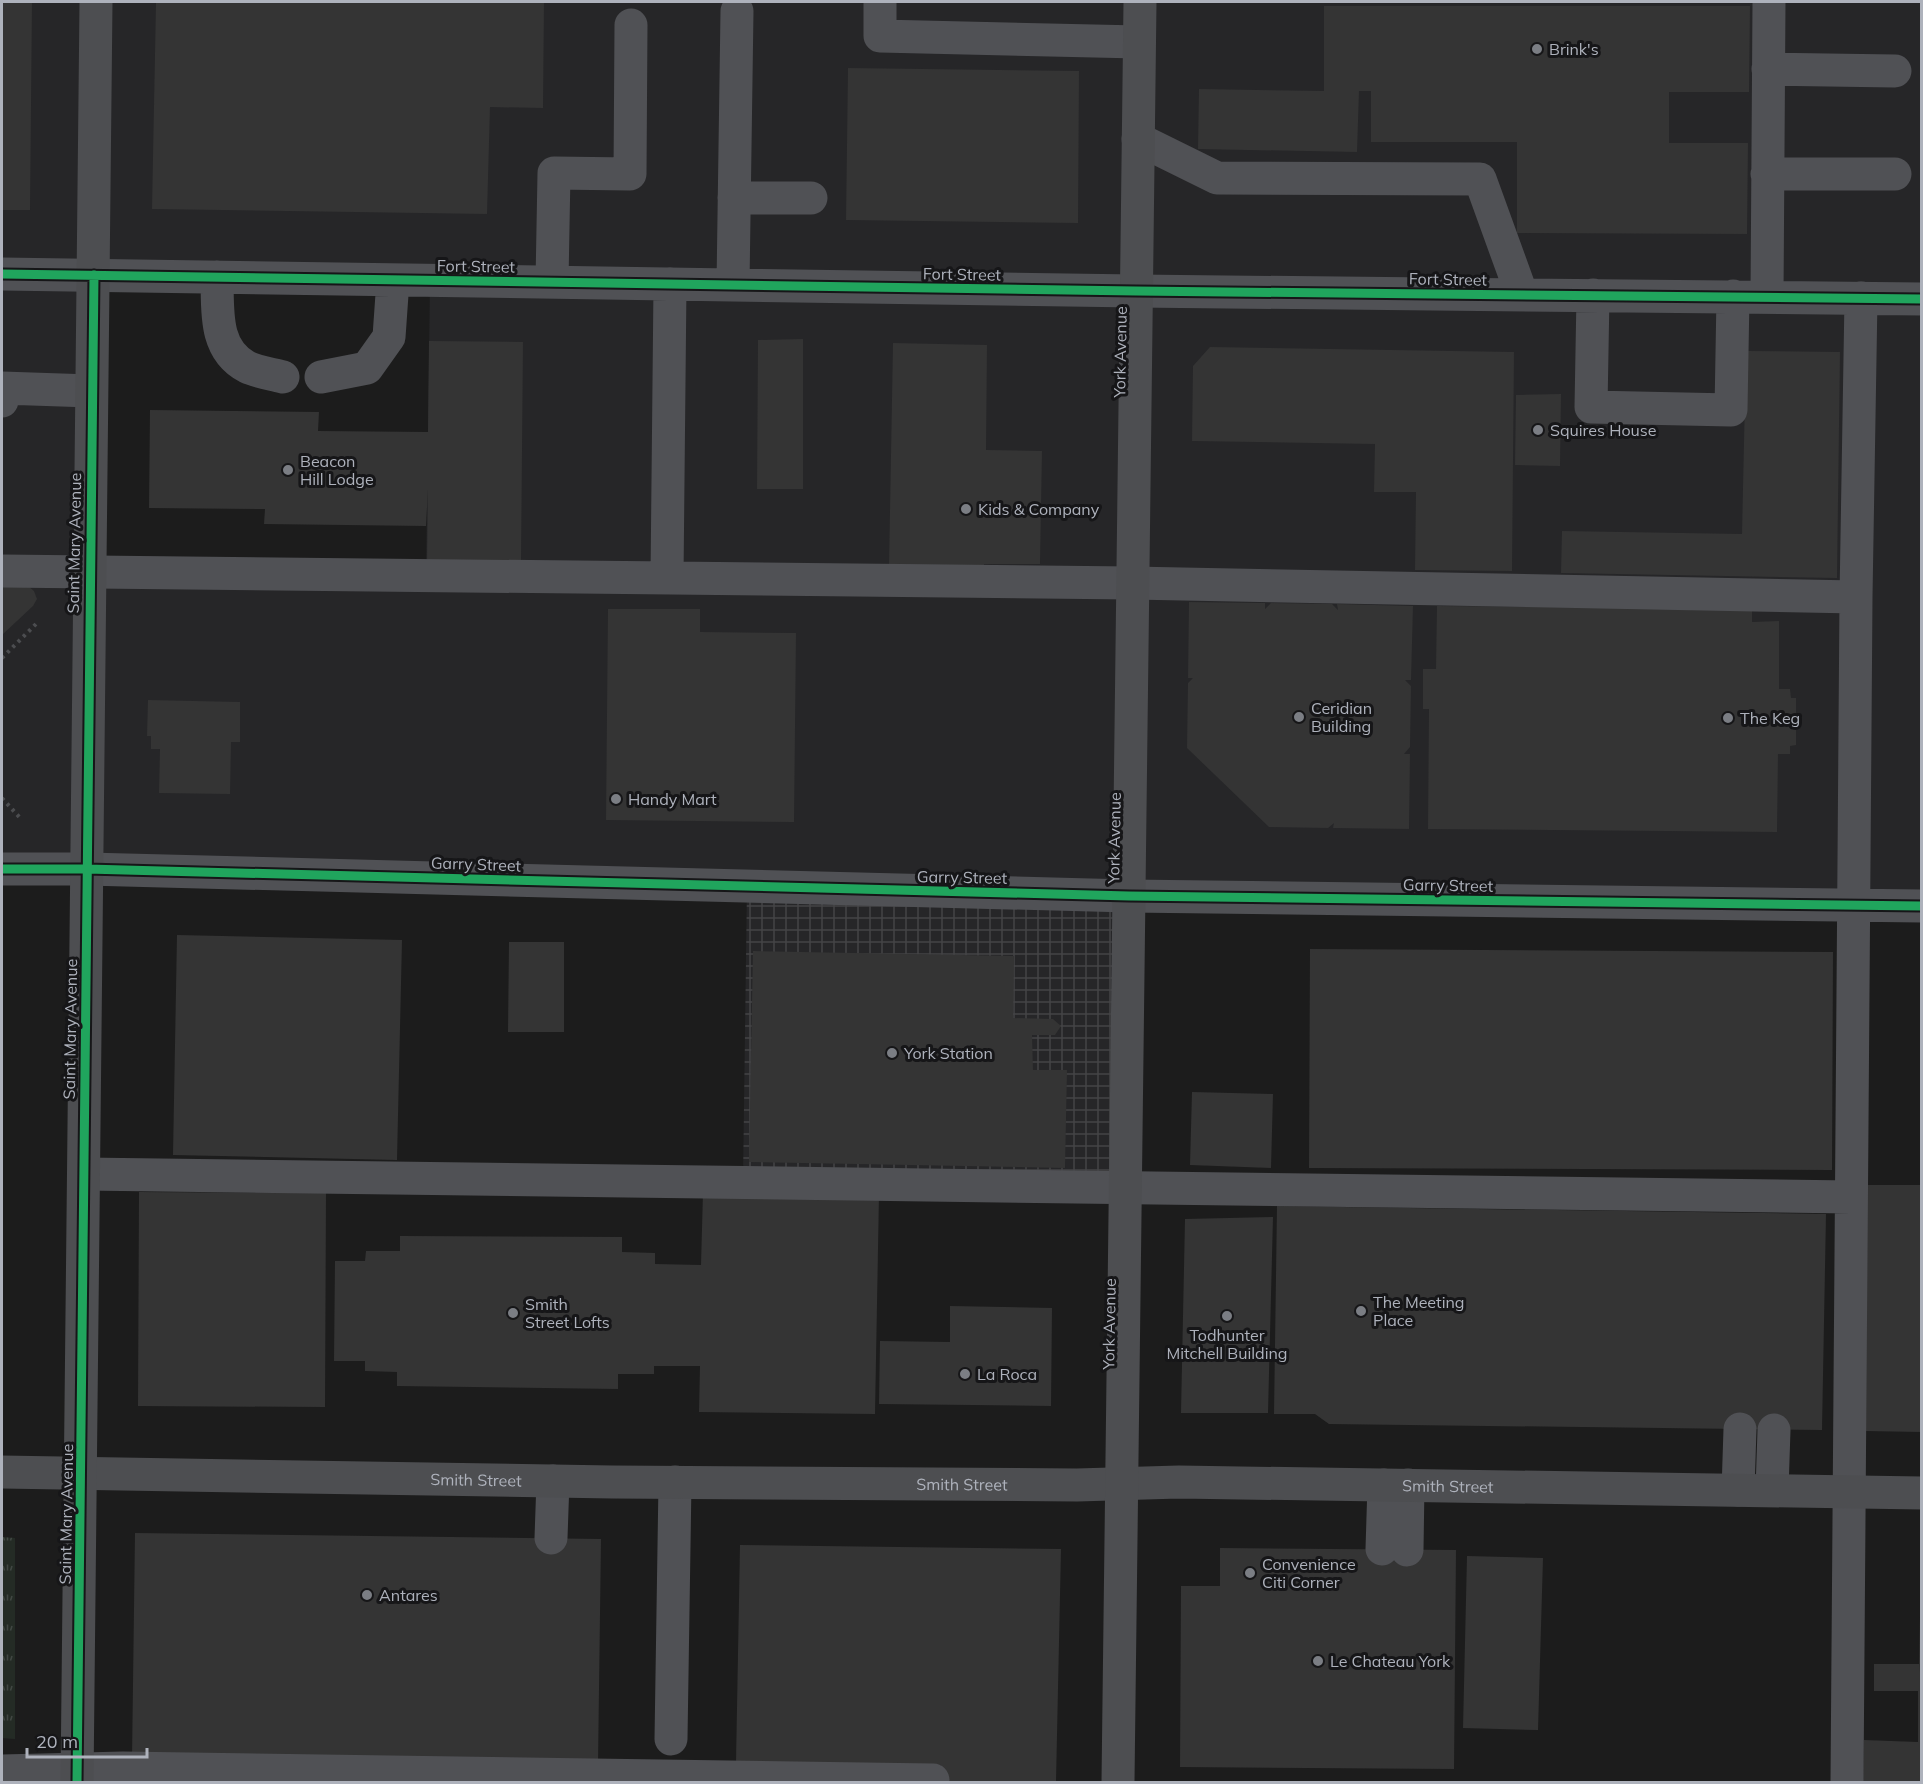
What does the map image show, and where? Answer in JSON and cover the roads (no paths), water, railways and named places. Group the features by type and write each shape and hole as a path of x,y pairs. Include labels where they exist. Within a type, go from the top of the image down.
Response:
{"main road":[{"name":"Saint Mary Avenue","path":"78,1776 96,2"},
{"name":"York Avenue","path":"1118,1782 1140,2"},
{"name":"Smith Street","path":"2,1472 675,1482 1122,1484 1179,1482 1922,1493"}],"street":[{"path":"880,2 880,36 1139,42"},
{"path":"1767,297 1769,2"},
{"path":"733,285 737,11"},
{"path":"552,282 555,173 630,174 631,25"},
{"path":"1768,69 1895,71"},
{"path":"1138,139 1217,178 1480,179 1522,295"},
{"path":"1767,174 1895,174"},
{"path":"734,198 811,198"},
{"name":"Fort Street","path":"2,274 1136,291 1922,298"},
{"path":"216,277 218,327 225,348 246,367 283,377"},
{"path":"321,377 367,368 388,337 393,280"},
{"path":"667,578 670,284"},
{"path":"1593,295 1591,407 1731,410 1733,296"},
{"path":"1847,1782 1853,905 1861,298"},
{"path":"2,401 2,388 91,391"},
{"path":"2,571 1132,583 1856,597"},
{"name":"Garry Street","path":"2,869 87,869 1128,896 1922,906"},
{"path":"84,1174 720,1187 1125,1188 1851,1197"},
{"path":"1738,1490 1740,1429"},
{"path":"1772,1490 1774,1430"},
{"path":"561,1538 563,1481"},
{"path":"671,1739 675,1482"},
{"path":"1395,1550 1396,1485"},
{"path":"2,1771 78,1776 933,1780"}],"place":[{"name":"Brink's","path":"1537,49"},
{"name":"Squires House","path":"1538,430"},
{"name":"Beacon Hill Lodge","path":"288,470"},
{"name":"Kids & Company","path":"966,509"},
{"name":"Ceridian Building","path":"1299,717"},
{"name":"The Keg","path":"1728,718"},
{"name":"Handy Mart","path":"616,799"},
{"name":"York Station","path":"892,1053"},
{"name":"The Meeting Place","path":"1361,1311"},
{"name":"Smith Street Lofts","path":"513,1313"},
{"name":"Todhunter Mitchell Building","path":"1227,1316"},
{"name":"La Roca","path":"965,1374"},
{"name":"Convenience Citi Corner","path":"1250,1573"},
{"name":"Antares","path":"367,1595"},
{"name":"Le Chateau York","path":"1318,1661"}]}
